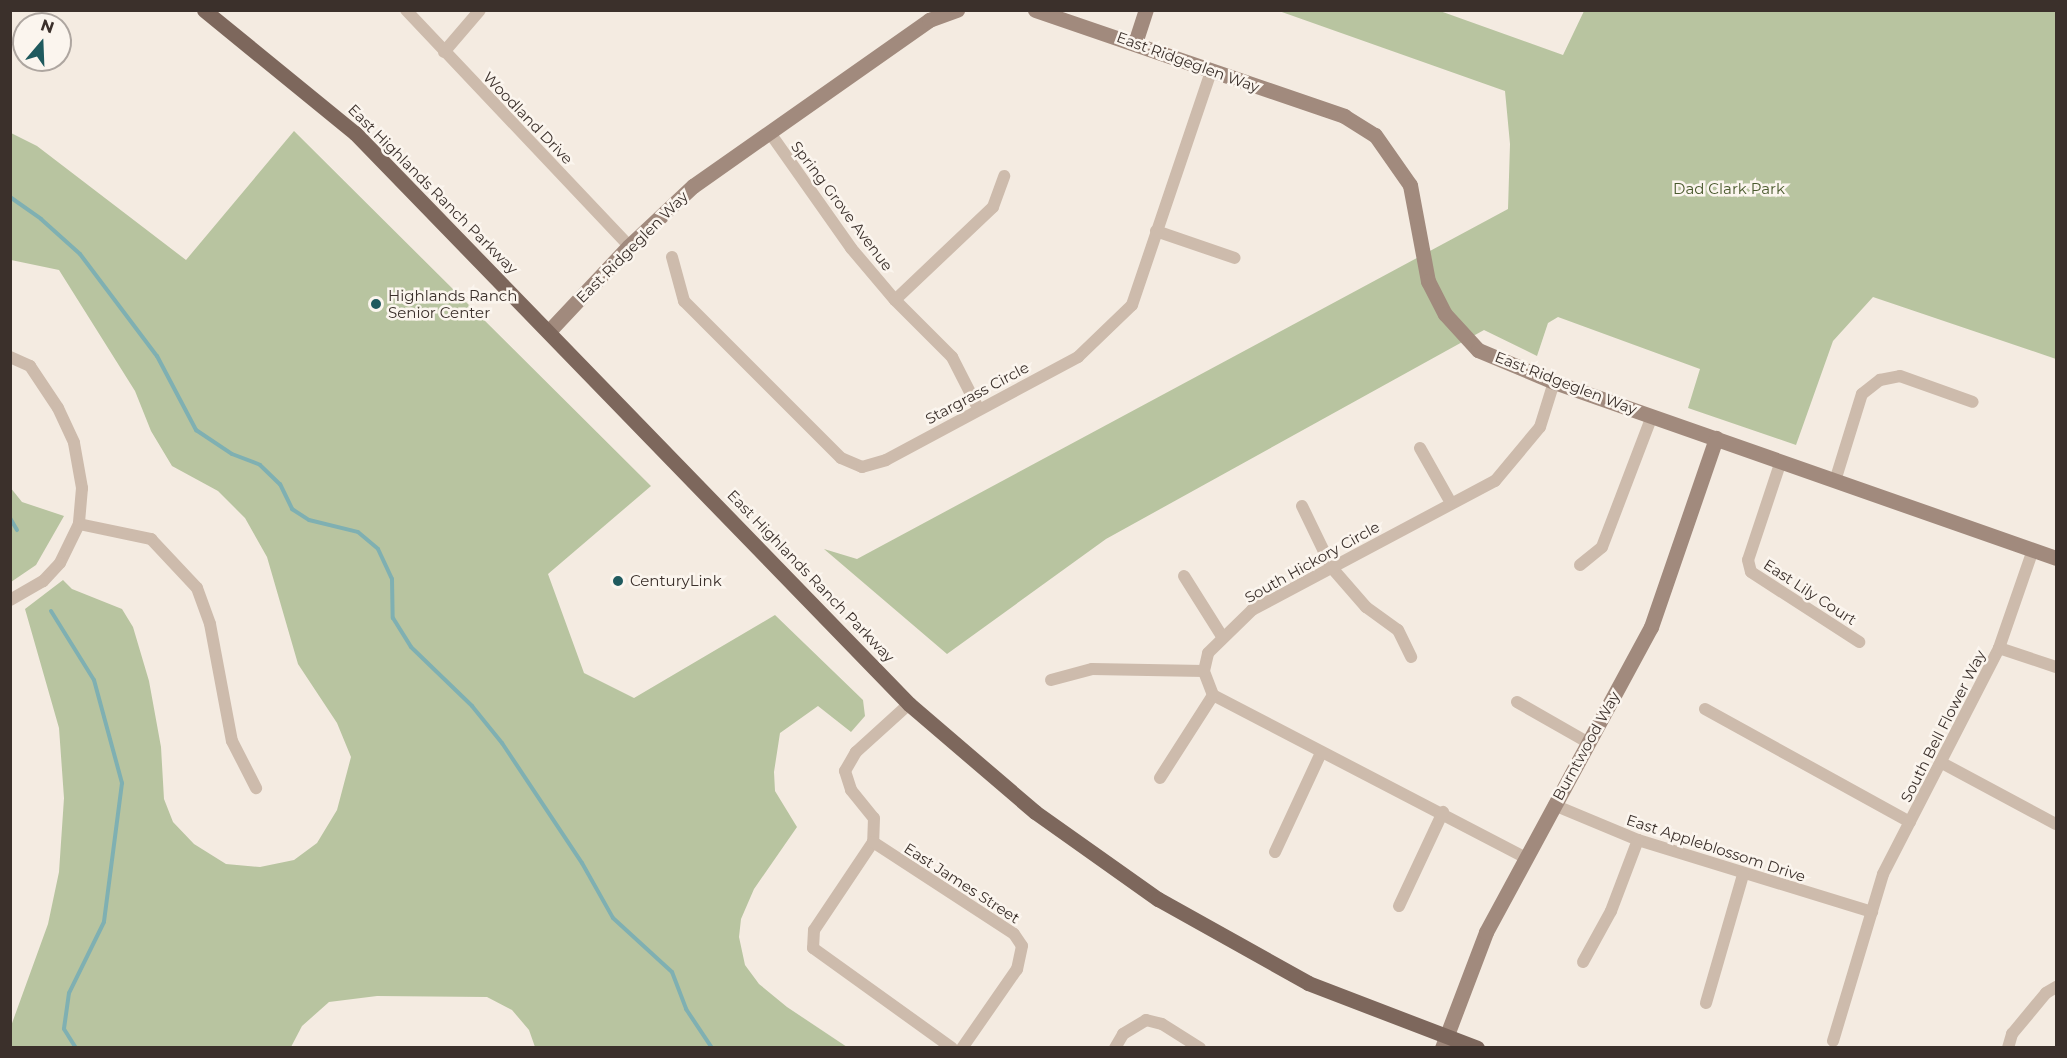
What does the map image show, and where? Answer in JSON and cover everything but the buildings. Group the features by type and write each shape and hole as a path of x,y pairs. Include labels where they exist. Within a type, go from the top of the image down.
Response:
{"main road":[{"name":"East Highlands Ranch Parkway","path":"204,10 355,133 550,330 909,704 1035,812 1158,900 1308,983 1444,1043 1477,1047"}],"street":[{"name":"Woodland Drive","path":"406,10 629,246"},
{"path":"444,52 480,10"},
{"name":"East Ridgeglen Way","path":"550,330 629,246 693,186 770,133 927,15 957,10"},
{"name":"East Ridgeglen Way","path":"1035,10 1344,116 1376,135 1410,185 1428,281 1445,314 1478,350 1554,382 2056,558"},
{"path":"1135,43 1146,10"},
{"name":"Stargrass Circle","path":"672,257 684,301 842,458 862,467 886,460 978,408 1078,357 1100,339 1132,305 1211,72"},
{"name":"Spring Grove Avenue","path":"770,133 850,248 895,300 952,357 978,408"},
{"path":"895,300 993,207 1004,176"},
{"path":"1156,231 1235,258"},
{"path":"10,357 30,366 58,408 74,443 82,488 79,524 60,563 43,581 10,600"},
{"path":"1835,481 1862,394 1880,380 1900,376 1972,402"},
{"name":"South Hickory Circle","path":"1204,671 1208,653 1252,610 1495,481 1526,448 1540,427 1554,382"},
{"path":"1580,565 1602,547 1652,416"},
{"name":"Burntwood Way","path":"1444,1043 1486,932 1651,627 1716,438"},
{"path":"1420,448 1451,503"},
{"name":"East Lily Court","path":"1781,461 1748,560 1751,572 1859,642"},
{"path":"1302,506 1332,568 1366,607 1398,630 1411,657"},
{"path":"79,524 151,539 197,588 210,624 232,741 256,788"},
{"name":"South Bell Flower Way","path":"1833,1041 1883,874 2000,648 2033,550"},
{"path":"1184,576 1223,638"},
{"path":"2000,648 2056,668"},
{"path":"1051,680 1092,669 1204,671 1213,695 1321,753 1443,812 1526,858"},
{"path":"1160,778 1213,695"},
{"path":"1517,702 1589,743"},
{"path":"909,704 884,731 856,752 845,771 851,790 874,818 873,842 814,930 813,948 951,1047"},
{"path":"1705,709 1910,822"},
{"path":"1275,852 1321,753"},
{"path":"1942,763 2055,824"},
{"name":"East Appleblossom Drive","path":"1554,805 1638,840 1743,875 1872,912"},
{"path":"1399,906 1443,812"},
{"path":"1583,962 1611,911 1638,840"},
{"name":"East James Street","path":"873,842 1014,934 1022,946 1017,969 962,1047"},
{"path":"1706,1004 1743,875"},
{"path":"2008,1047 2012,1034 2046,993 2056,987"},
{"path":"1115,1047 1123,1034 1146,1020 1162,1024 1200,1047"}],"green space":[{"name":"Dad Clark Park","path":"1279,11 1440,11 1563,55 1584,11 2056,11 2056,359 1873,297 1833,341 1796,445 1688,408 1700,369 1558,317 1548,323 1537,356 1484,330 1106,539 947,654 824,549 857,559 1508,209 1510,144 1505,91"},
{"path":"294,131 651,486 548,574 584,673 634,698 775,615 863,700 865,716 851,732 818,706 780,733 774,772 775,791 797,827 754,889 741,919 739,937 745,965 759,984 787,1007 847,1047 535,1047 529,1030 512,1010 487,997 377,996 329,1002 302,1026 291,1047 11,1047 11,1026 48,924 59,872 64,798 59,728 25,609 63,580 72,589 122,609 133,627 149,681 161,747 164,799 173,822 194,844 226,864 260,867 294,860 317,843 337,810 351,757 337,723 298,664 267,557 245,518 218,491 172,466 151,431 135,391 59,270 11,260 11,133 37,146 186,260"},
{"path":"10,487 22,502 64,516 36,565 11,582"}],"waterway":[{"path":"10,197 41,219 80,254 157,356 196,430 232,454 260,465 280,484 292,509 309,520 358,532 378,549 392,579 393,618 411,647 472,706 502,743 582,863 613,918 672,972 686,1009 712,1048"},
{"path":"10,518 17,530"},
{"path":"51,611 94,680 122,783 104,922 69,993 64,1029 76,1048"}],"place":[{"name":"Highlands Ranch Senior Center","path":"376,304"},
{"name":"CenturyLink","path":"618,581"}]}
